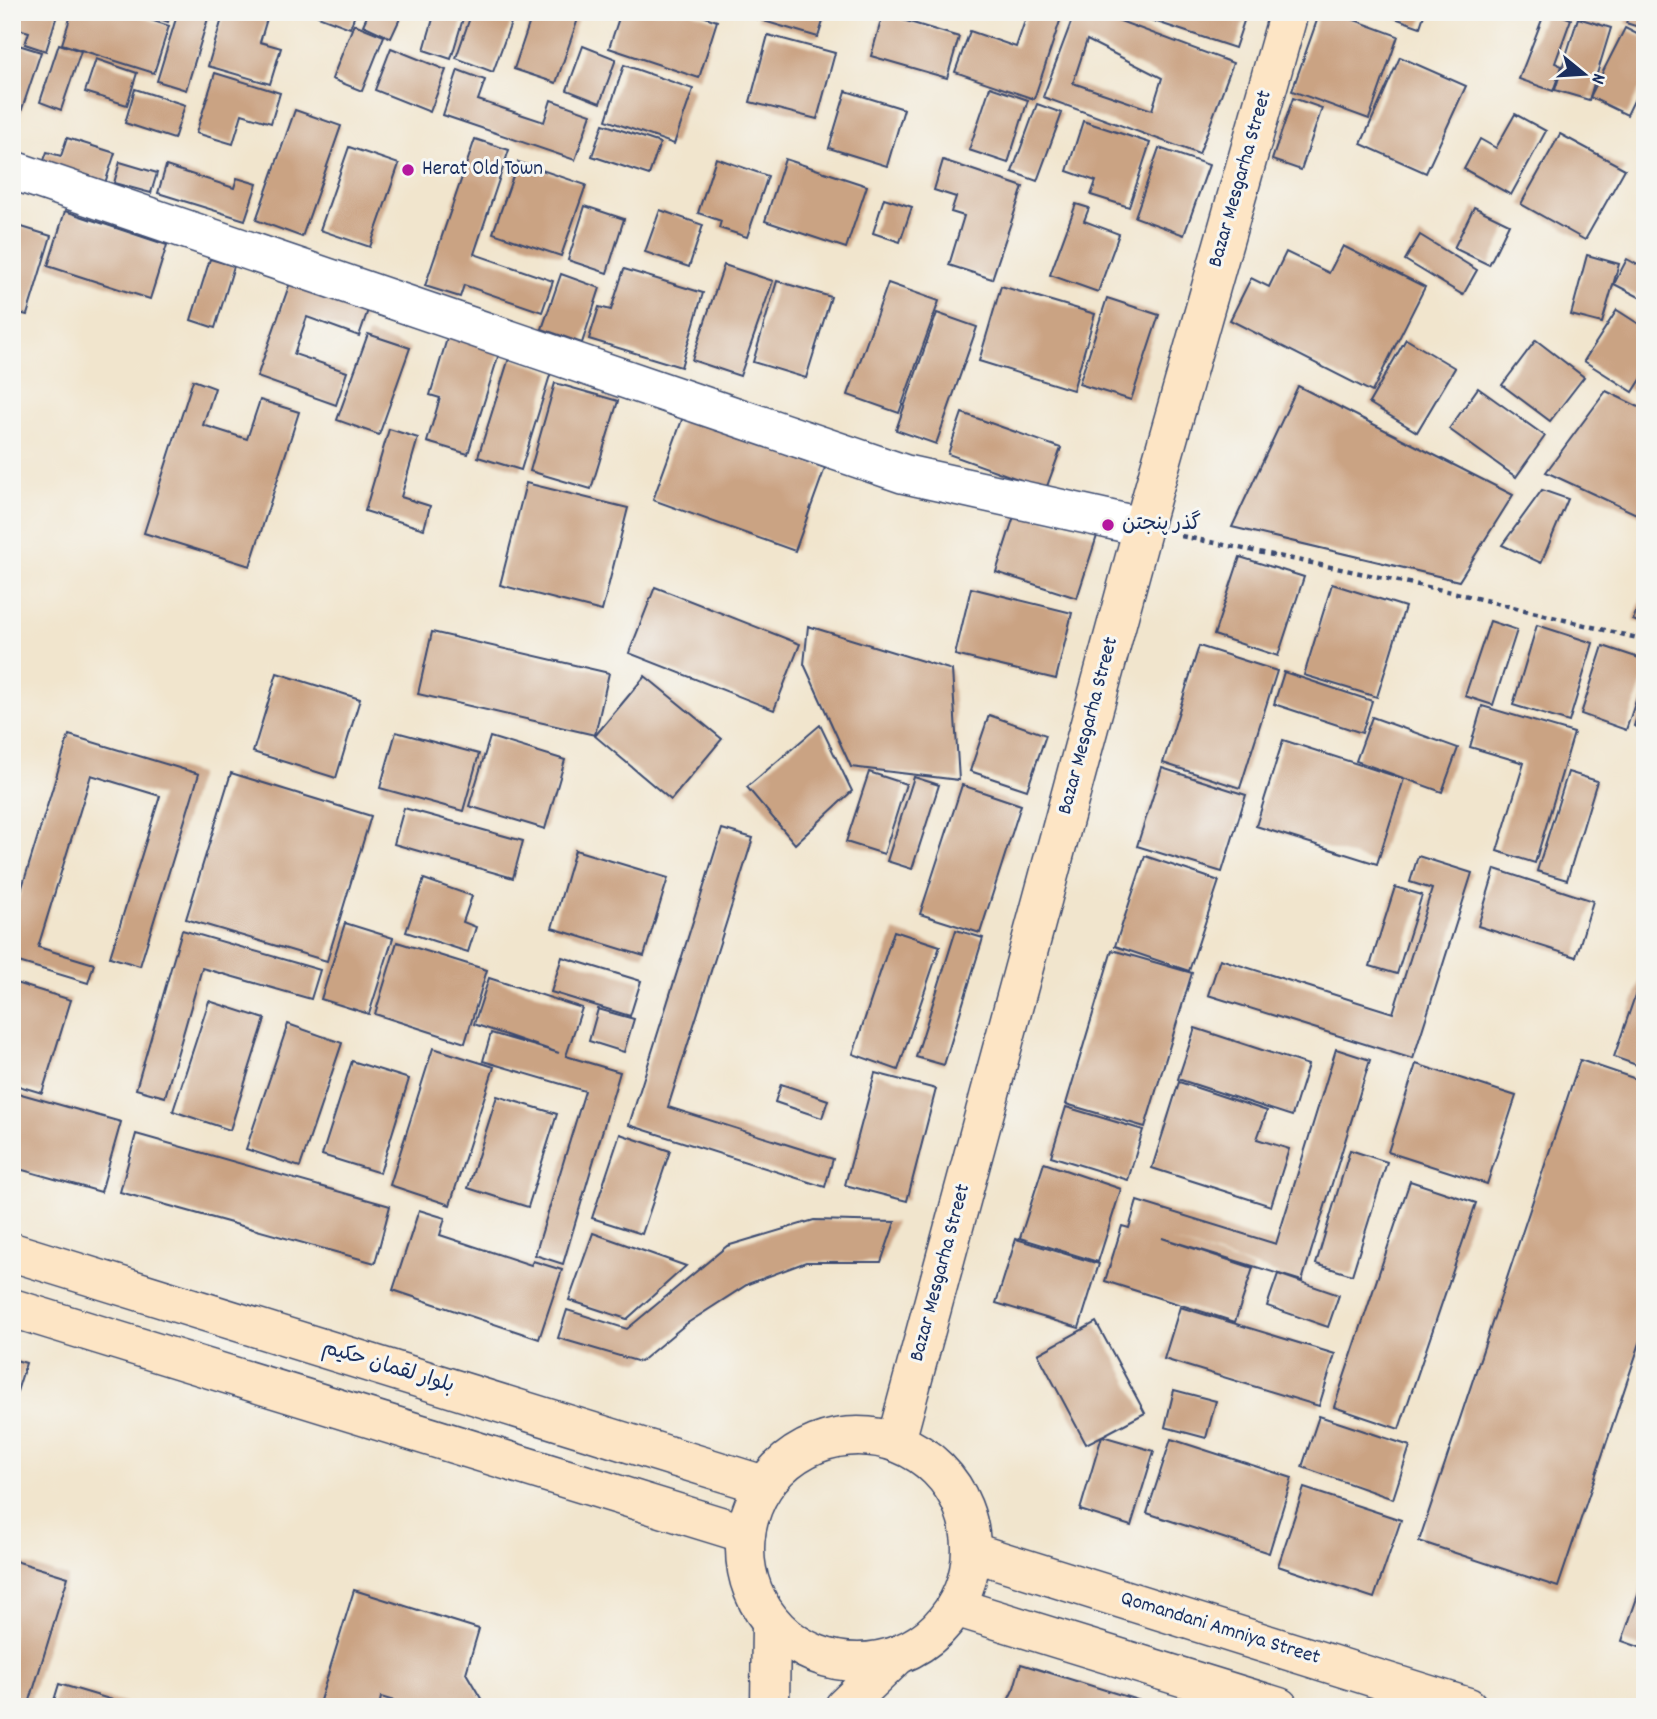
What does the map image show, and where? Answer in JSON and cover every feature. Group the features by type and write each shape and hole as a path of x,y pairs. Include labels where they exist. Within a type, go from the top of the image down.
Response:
{"street":[{"name":"Bazar Mesgarha Street","path":"896,1441 1143,527 1289,12"},
{"path":"12,170 904,474 1143,527"},
{"name":"بلوار لقمان حکیم","path":"12,1252 764,1485"},
{"path":"12,1308 746,1534"},
{"path":"859,1434 896,1441 927,1458 952,1484 967,1516 972,1552 967,1580 956,1607 940,1627 920,1644 898,1655 871,1662 843,1662 816,1655 791,1641 771,1622 755,1596 746,1566 746,1534 752,1509 764,1485 790,1458 822,1440 859,1434"},
{"name":"Qomandani Amniya Street","path":"972,1552 1468,1707"},
{"path":"956,1607 1279,1707"},
{"path":"771,1622 771,1707"},
{"path":"844,1707 898,1655"}],"path":[{"path":"1143,527 1452,592 1645,640"}],"building":[{"path":"12,12 58,12 46,51 25,44 29,32 12,27"},
{"path":"72,12 126,12 169,26 154,73 62,44"},
{"path":"141,12 171,12 168,22"},
{"path":"178,12 210,12 186,90 157,81"},
{"path":"224,12 269,12 260,42 281,48 270,84 208,66"},
{"path":"320,12 356,12 350,28 318,16"},
{"path":"369,12 403,12 391,38 363,25"},
{"path":"435,12 465,12 451,59 424,50"},
{"path":"472,12 515,12 493,72 456,58"},
{"path":"533,12 567,12 579,16 556,83 514,69"},
{"path":"621,12 691,12 717,21 699,78 609,48"},
{"path":"759,12 826,12 818,37 757,19"},
{"path":"1028,12 1063,12 1034,99 955,72 970,31 1016,47"},
{"path":"1075,12 1096,12 1233,63 1199,154 1043,97","holes":["1087,40 1162,78 1152,110 1073,83"]},
{"path":"1147,12 1247,12 1235,48 1145,18"},
{"path":"1320,12 1333,12 1398,36 1369,119 1292,91"},
{"path":"1378,12 1425,12 1420,27"},
{"path":"1545,12 1571,19 1555,63 1562,66 1553,91 1519,79"},
{"path":"1630,12 1645,12 1645,29 1626,23"},
{"path":"883,14 959,37 947,78 871,56"},
{"path":"1578,18 1611,28 1589,100 1555,90"},
{"path":"354,24 384,36 362,91 332,79"},
{"path":"1625,28 1645,38 1645,78 1627,115 1590,97"},
{"path":"768,35 835,53 817,119 750,102"},
{"path":"12,43 41,52 13,136 12,136"},
{"path":"59,44 81,51 61,110 40,102"},
{"path":"583,46 616,59 600,103 567,90"},
{"path":"391,48 446,70 430,112 375,90"},
{"path":"1400,57 1466,86 1426,173 1361,144"},
{"path":"96,59 137,73 127,105 85,92"},
{"path":"624,65 693,89 674,144 606,120"},
{"path":"458,70 485,80 478,100 544,122 551,100 591,114 575,160 443,115"},
{"path":"215,73 280,93 271,123 242,114 233,144 196,133"},
{"path":"990,87 1028,100 1008,163 969,150"},
{"path":"135,89 185,105 174,139 125,123"},
{"path":"846,91 904,109 887,166 829,148"},
{"path":"1293,98 1322,108 1301,170 1272,160"},
{"path":"1037,104 1062,113 1037,181 1012,172"},
{"path":"295,110 341,126 302,237 256,220"},
{"path":"1515,114 1546,131 1511,195 1464,169 1480,139 1496,148"},
{"path":"1083,121 1150,143 1129,207 1091,195 1096,181 1067,171"},
{"path":"603,124 660,143 649,175 592,156"},
{"path":"1560,134 1625,169 1585,240 1521,204"},
{"path":"67,138 115,153 104,186 42,166 47,152 61,156"},
{"path":"475,139 509,150 474,254 553,281 542,312 464,285 460,297 425,286"},
{"path":"349,147 399,164 370,247 320,230"},
{"path":"1159,148 1209,165 1184,235 1135,217"},
{"path":"716,158 768,176 747,237 719,228 721,221 698,213"},
{"path":"785,159 867,186 846,248 765,221"},
{"path":"943,160 1023,187 992,279 949,265 964,216 951,212 956,197 934,190"},
{"path":"120,162 157,173 151,193 114,183"},
{"path":"518,162 586,185 561,256 493,233"},
{"path":"166,166 234,188 237,178 257,184 245,220 158,193"},
{"path":"884,198 912,207 900,242 873,233"},
{"path":"1076,204 1089,208 1084,221 1119,234 1098,292 1050,275"},
{"path":"585,206 624,219 607,273 568,260"},
{"path":"1474,207 1509,224 1489,265 1454,248"},
{"path":"660,210 703,225 689,267 645,252"},
{"path":"65,211 167,245 150,299 48,266"},
{"path":"12,224 51,236 27,315 12,311"},
{"path":"1420,235 1477,270 1463,295 1405,260"},
{"path":"1343,246 1425,287 1372,392 1230,320 1251,278 1269,287 1286,252 1329,273"},
{"path":"1587,255 1619,264 1602,323 1571,315"},
{"path":"210,259 234,266 215,328 191,320"},
{"path":"1627,259 1645,269 1645,300 1614,284"},
{"path":"724,265 773,281 740,376 692,360"},
{"path":"624,269 703,293 681,367 589,339 599,307 611,310"},
{"path":"561,274 600,288 582,343 542,329"},
{"path":"291,280 369,307 359,336 307,317 294,354 347,372 336,405 257,377"},
{"path":"777,281 831,297 806,378 753,362"},
{"path":"888,283 939,301 899,413 848,395"},
{"path":"1001,286 1095,314 1073,390 979,361"},
{"path":"1107,298 1159,315 1131,400 1079,384"},
{"path":"1617,310 1645,328 1645,373 1633,392 1584,361"},
{"path":"937,313 977,327 936,444 896,430"},
{"path":"449,332 501,347 468,454 427,442 440,398 430,395"},
{"path":"368,334 410,348 379,435 337,420"},
{"path":"1406,339 1455,368 1417,432 1369,403"},
{"path":"1536,340 1584,377 1550,421 1502,385"},
{"path":"509,358 551,372 521,470 478,457"},
{"path":"193,380 215,388 203,425 247,439 260,400 299,412 250,566 144,533"},
{"path":"555,383 618,401 591,489 530,471"},
{"path":"1298,386 1513,495 1459,581 1232,527"},
{"path":"1478,388 1545,436 1516,477 1449,429"},
{"path":"1606,391 1645,410 1645,518 1546,472"},
{"path":"962,413 1061,448 1046,489 948,454"},
{"path":"683,417 825,468 795,551 653,500"},
{"path":"389,429 418,438 401,497 430,506 424,529 365,511"},
{"path":"526,483 628,508 602,611 500,585"},
{"path":"1542,490 1568,499 1541,563 1502,545"},
{"path":"1016,510 1097,536 1077,598 996,572"},
{"path":"1240,557 1304,577 1278,656 1214,635"},
{"path":"1332,584 1405,607 1377,697 1304,675"},
{"path":"655,587 800,644 774,710 629,653"},
{"path":"971,588 1072,613 1056,679 955,655"},
{"path":"1645,590 1645,625 1633,620"},
{"path":"1490,621 1517,630 1493,705 1465,696"},
{"path":"1537,625 1593,643 1569,722 1513,705"},
{"path":"808,626 952,670 959,780 851,767 804,664"},
{"path":"432,632 609,673 595,735 418,694"},
{"path":"1199,646 1277,671 1240,788 1163,763"},
{"path":"1603,646 1645,660 1645,674 1626,730 1581,714"},
{"path":"1284,672 1372,701 1362,733 1274,704"},
{"path":"277,673 360,699 336,778 253,752"},
{"path":"645,676 722,739 671,800 595,736"},
{"path":"1645,696 1645,730 1634,726"},
{"path":"1482,706 1574,733 1535,863 1497,851 1524,763 1470,747"},
{"path":"989,715 1046,735 1027,790 970,771"},
{"path":"1372,717 1458,748 1442,792 1356,761"},
{"path":"820,725 852,791 795,844 747,787"},
{"path":"396,732 479,754 463,811 380,788"},
{"path":"69,735 199,774 140,966 110,957 160,796 91,775 38,947 94,964 88,983 12,960 12,920"},
{"path":"490,737 565,760 545,829 469,806"},
{"path":"1283,740 1404,779 1377,864 1256,826"},
{"path":"1162,768 1246,795 1222,872 1137,846"},
{"path":"869,772 906,784 884,854 846,842"},
{"path":"1568,772 1597,781 1567,880 1537,871"},
{"path":"231,773 371,816 327,961 186,919"},
{"path":"914,777 939,785 912,869 887,861"},
{"path":"962,785 1021,805 980,933 920,914"},
{"path":"404,808 523,841 513,878 394,844"},
{"path":"722,829 753,838 668,1107 833,1159 825,1187 629,1125"},
{"path":"575,850 668,878 644,956 552,928"},
{"path":"1145,856 1219,881 1189,971 1115,946"},
{"path":"1418,856 1472,873 1413,1059 1208,995 1220,959 1393,1013 1432,889 1410,882"},
{"path":"1495,869 1593,901 1576,957 1478,926"},
{"path":"424,879 472,896 463,922 476,927 468,952 406,932"},
{"path":"1395,887 1422,895 1397,974 1370,966"},
{"path":"345,923 393,938 369,1014 321,999"},
{"path":"182,930 320,970 311,999 202,968 165,1097 136,1089"},
{"path":"956,930 983,938 944,1065 916,1057"},
{"path":"894,931 940,946 898,1070 853,1054"},
{"path":"397,942 487,970 465,1043 375,1014"},
{"path":"1112,950 1192,973 1145,1127 1066,1104"},
{"path":"562,957 641,981 630,1016 551,992"},
{"path":"1645,967 1645,1068 1614,1057"},
{"path":"489,978 582,1008 566,1056 620,1072 563,1264 535,1255 585,1091 483,1061 491,1033 559,1053 474,1024"},
{"path":"12,982 71,1000 42,1093 12,1084"},
{"path":"209,1001 265,1019 230,1130 173,1111"},
{"path":"598,1009 634,1019 624,1052 589,1041"},
{"path":"288,1024 342,1043 300,1167 246,1149"},
{"path":"1195,1028 1308,1065 1292,1116 1178,1079"},
{"path":"433,1048 494,1067 450,1205 390,1185"},
{"path":"1336,1049 1370,1060 1302,1281 1162,1238 1253,1268 1235,1322 1105,1281 1122,1226 1129,1228 1137,1201 1276,1244"},
{"path":"1580,1060 1645,1082 1645,1328 1558,1587 1419,1541"},
{"path":"352,1061 409,1079 380,1173 322,1155"},
{"path":"1416,1064 1516,1096 1487,1184 1388,1152"},
{"path":"875,1073 936,1089 907,1201 845,1185"},
{"path":"1179,1082 1267,1111 1257,1139 1289,1149 1271,1206 1152,1168"},
{"path":"781,1084 828,1100 822,1118 775,1102"},
{"path":"14,1092 121,1122 101,1192 12,1167"},
{"path":"497,1096 557,1114 528,1207 468,1188"},
{"path":"1066,1107 1143,1130 1128,1180 1051,1156"},
{"path":"136,1134 390,1206 375,1263 120,1192"},
{"path":"620,1134 670,1151 642,1234 592,1218"},
{"path":"1350,1150 1387,1162 1352,1275 1316,1264"},
{"path":"1044,1163 1121,1189 1098,1262 1020,1238"},
{"path":"1410,1181 1476,1203 1399,1429 1334,1407"},
{"path":"419,1210 445,1218 440,1235 531,1265 533,1261 562,1270 539,1339 393,1290"},
{"path":"814,1220 895,1222 881,1262 806,1262 748,1284 686,1324 640,1362 558,1338 567,1310 627,1329 727,1246"},
{"path":"593,1233 686,1266 627,1319 569,1300"},
{"path":"1016,1239 1099,1264 1079,1328 996,1303"},
{"path":"1278,1274 1339,1295 1328,1327 1267,1306"},
{"path":"1180,1307 1335,1354 1319,1406 1164,1359"},
{"path":"1096,1322 1145,1413 1086,1444 1038,1354"},
{"path":"12,1359 26,1363 13,1404 12,1404"},
{"path":"1174,1390 1216,1401 1206,1438 1165,1427"},
{"path":"1319,1416 1410,1446 1393,1499 1302,1467"},
{"path":"1102,1436 1154,1451 1131,1526 1080,1510"},
{"path":"1171,1439 1292,1478 1269,1553 1147,1513"},
{"path":"1304,1488 1401,1520 1374,1598 1278,1566"},
{"path":"12,1560 68,1577 28,1707 12,1707"},
{"path":"1645,1578 1645,1649 1622,1641"},
{"path":"354,1590 479,1629 466,1673 486,1707 414,1707 381,1697 379,1707 318,1707"},
{"path":"1021,1664 1157,1706 1157,1707 1005,1707"},
{"path":"59,1684 133,1706 52,1707"}],"place":[{"name":"Herat Old Town","path":"408,170"},
{"name":"گذر پنجتن","path":"1108,525"}]}
